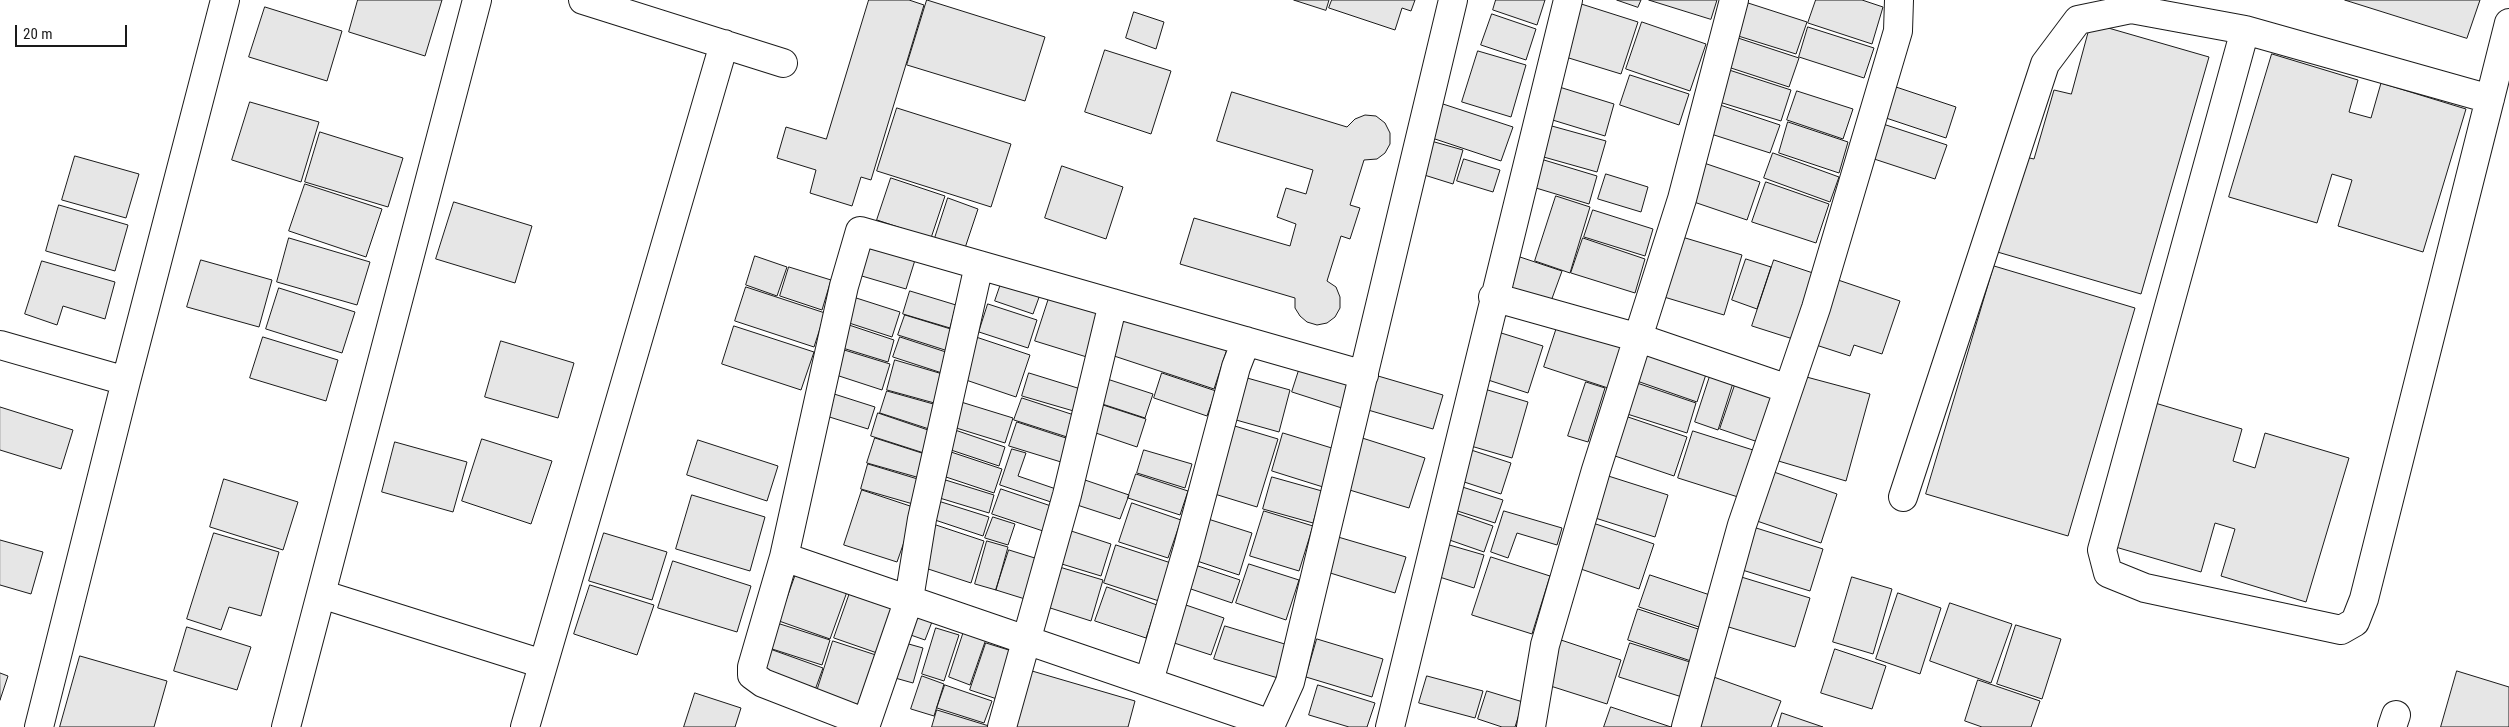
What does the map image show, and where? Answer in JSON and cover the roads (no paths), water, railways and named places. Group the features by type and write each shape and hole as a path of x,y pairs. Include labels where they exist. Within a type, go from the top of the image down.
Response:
{"street":[{"path":"39,727 225,0"},
{"path":"286,727 477,0"},
{"path":"583,0 783,63"},
{"path":"784,557 909,599 1026,642 1277,726 1290,682 1453,0"},
{"path":"1390,727 1493,297 1568,0"},
{"path":"1531,727 1545,646 1596,470 1682,199 1734,0"},
{"path":"1686,727 1742,525 1816,308 1898,31 1899,0"},
{"path":"1903,497 2045,64 2078,20 2130,9 2245,30 2490,99"},
{"path":"2245,30 2102,550 2108,573 2145,588 2341,630 2355,622 2364,599 2509,23"},
{"path":"525,727 724,44"},
{"path":"979,265 922,519 909,599 866,725 762,683 752,675 752,667 784,557 844,286 860,231 1246,341 1364,375"},
{"path":"1493,297 1639,338 1788,389"},
{"path":"1002,727 1067,495 1113,303"},
{"path":"1149,682 1187,551 1236,367 1246,341"},
{"path":"0,345 126,381"},
{"path":"320,594 543,664"}]}
